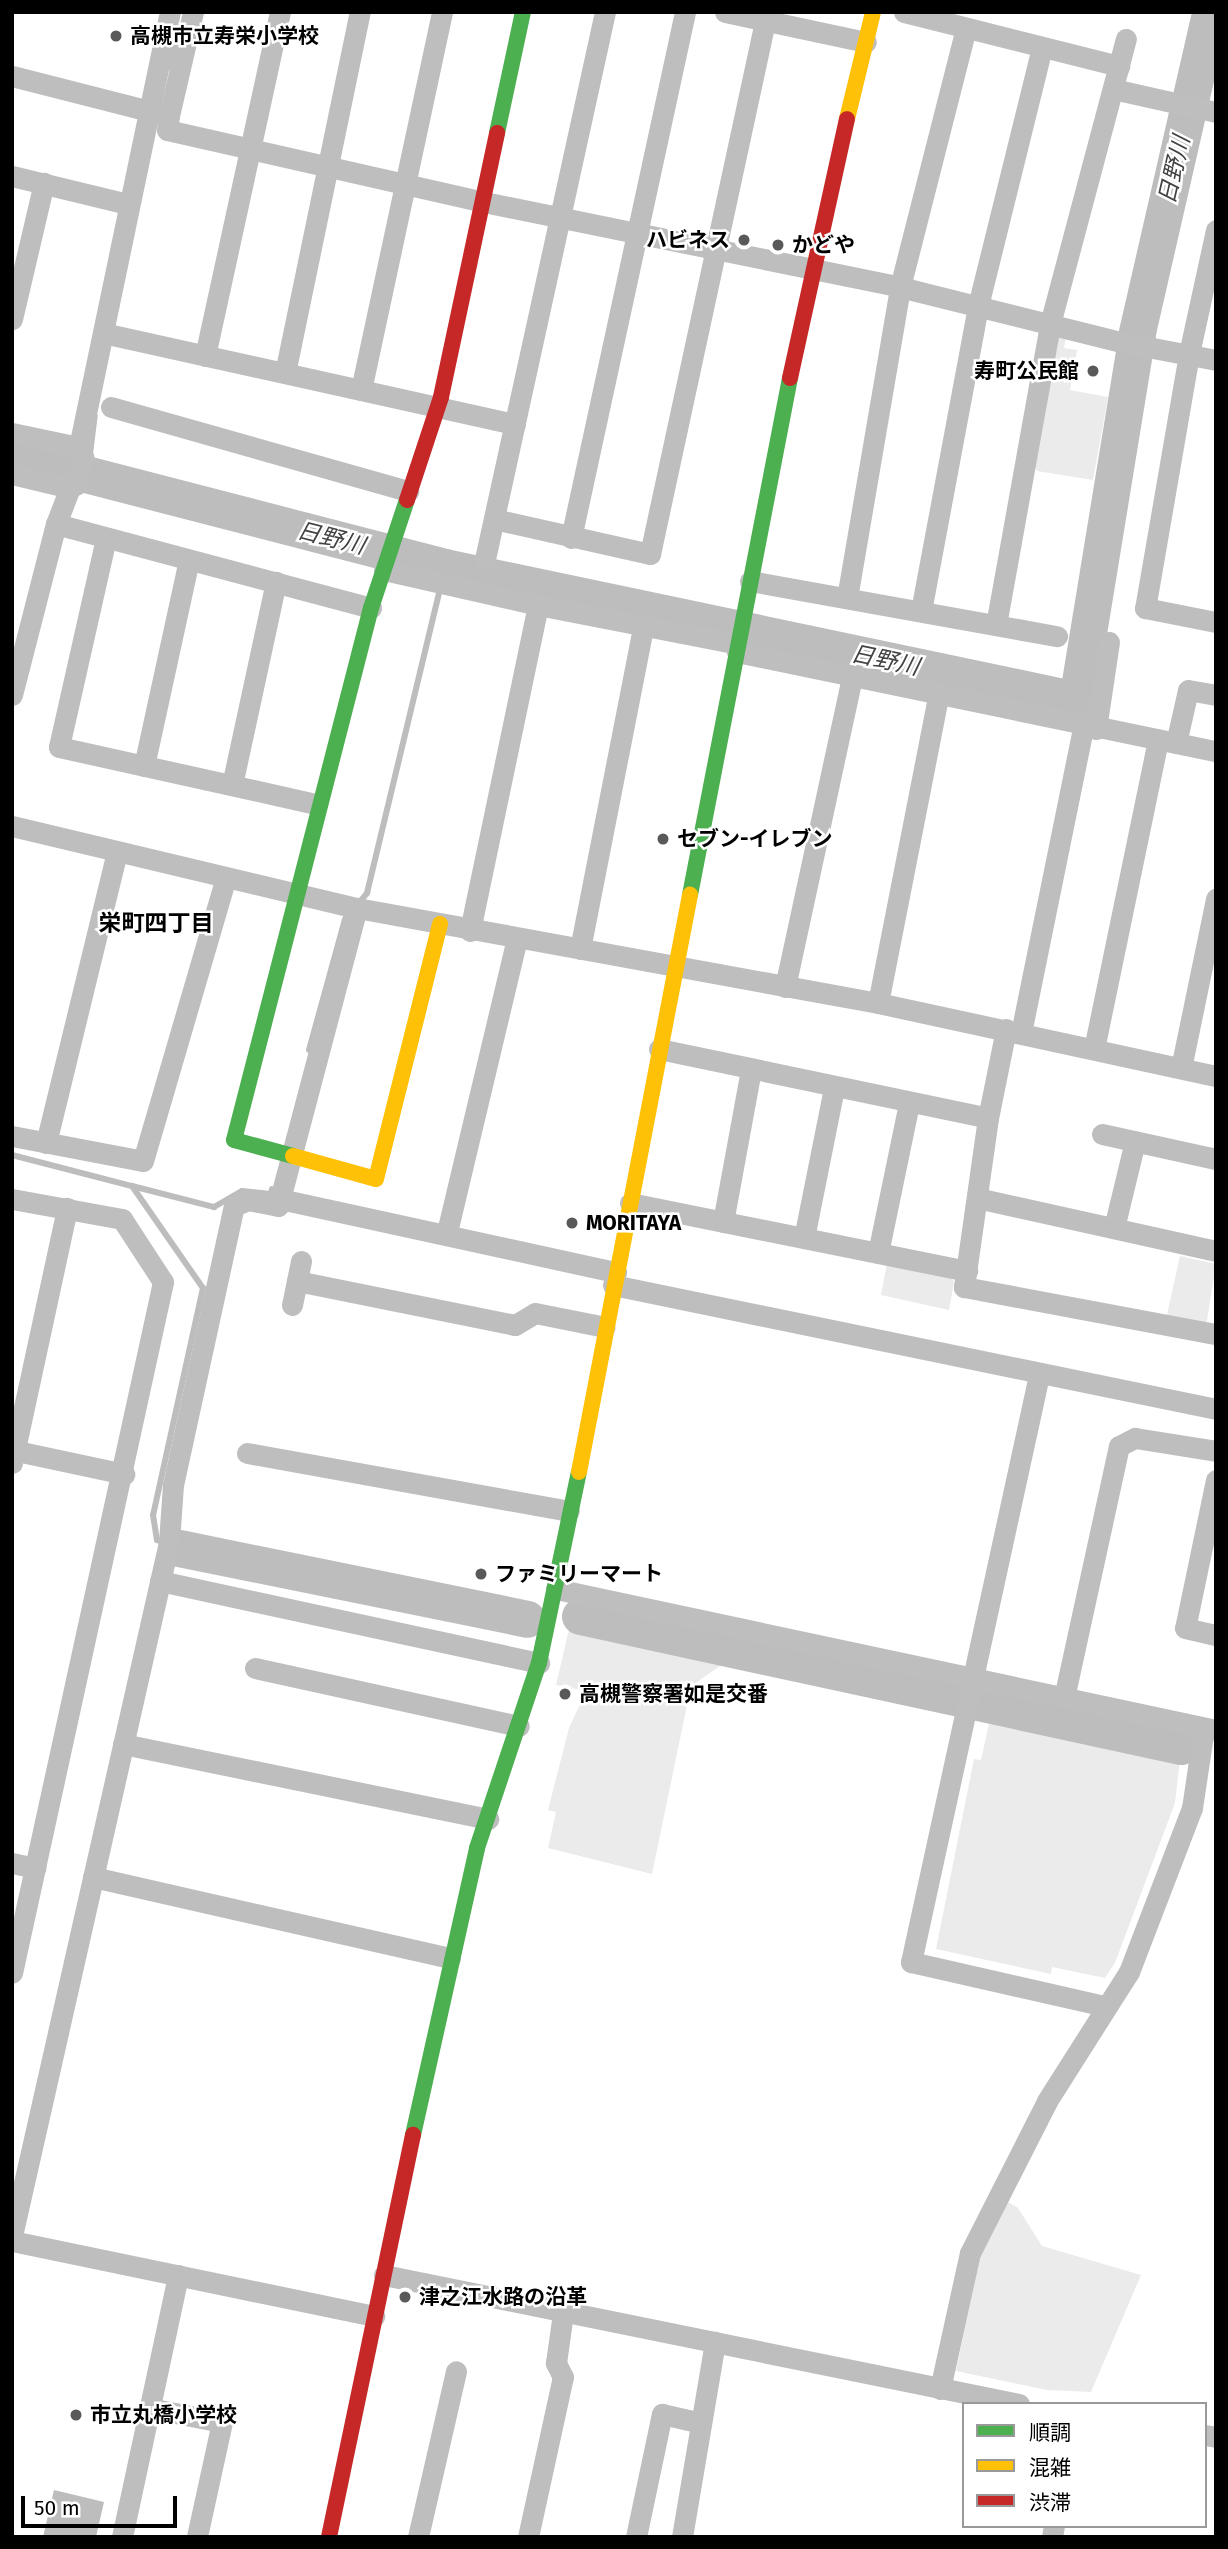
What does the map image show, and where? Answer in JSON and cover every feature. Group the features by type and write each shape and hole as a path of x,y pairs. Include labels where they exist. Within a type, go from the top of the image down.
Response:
{"street":[{"path":"12,474 69,488 77,484 83,457 79,447 146,111 170,12"},
{"path":"193,12 167,130 484,202 900,287 1145,348 1216,360"},
{"path":"205,356 280,12"},
{"path":"285,373 360,12"},
{"path":"361,390 442,12"},
{"path":"440,925 376,1179 234,1140 297,895 317,804 371,608 438,407 523,12"},
{"path":"485,559 605,12"},
{"path":"571,538 685,12"},
{"path":"725,12 767,17 866,42"},
{"path":"328,2537 450,1958 488,1819 539,1663 556,1589 811,269 873,12"},
{"path":"904,12 1119,66"},
{"path":"494,519 650,554 767,17"},
{"path":"847,598 900,287 966,28"},
{"path":"996,625 1051,324 1126,39"},
{"path":"920,611 978,306 1042,47"},
{"path":"12,76 169,116"},
{"path":"1113,89 1210,110"},
{"path":"12,176 128,204"},
{"path":"12,319 44,183"},
{"path":"1216,230 1189,355 1145,608 1216,622"},
{"path":"103,333 515,424"},
{"path":"111,407 408,491"},
{"path":"12,433 79,447"},
{"path":"12,695 56,524 69,488"},
{"path":"56,524 371,608"},
{"path":"106,538 59,747 317,804"},
{"path":"144,766 190,560"},
{"path":"384,570 738,648 938,697 1216,751"},
{"path":"750,581 1058,636"},
{"path":"232,785 276,583"},
{"path":"470,931 538,605"},
{"path":"580,949 643,629"},
{"path":"1109,642 1014,1031 988,1118 964,1287 1216,1334"},
{"path":"785,987 852,677"},
{"path":"1094,1049 1167,742 1188,690 1216,695"},
{"path":"878,1003 938,697"},
{"path":"12,826 357,908 470,931 878,1003 1216,1076"},
{"path":"46,1143 117,852"},
{"path":"12,1136 143,1161 226,877"},
{"path":"1181,1068 1216,899"},
{"path":"357,908 278,1206 248,1200 234,1206 173,1485 169,1542 12,2239 374,2316"},
{"path":"447,1232 517,938"},
{"path":"659,1049 834,1088 988,1118"},
{"path":"723,1222 751,1070"},
{"path":"804,1238 834,1088"},
{"path":"878,1253 909,1103"},
{"path":"1102,1134 1216,1159"},
{"path":"1114,1228 1135,1142"},
{"path":"977,1198 1216,1251"},
{"path":"12,1199 122,1219 163,1282 124,1474 12,1973"},
{"path":"280,1199 447,1232 454,1239 615,1278 1039,1375 1216,1409"},
{"path":"630,1203 967,1271"},
{"path":"67,1208 13,1455 124,1474"},
{"path":"292,1305 299,1271 445,1300 515,1325 535,1313 605,1327"},
{"path":"1039,1375 911,1962 1104,2006"},
{"path":"1064,1698 1119,1446 1135,1438 1216,1451"},
{"path":"247,1453 569,1511"},
{"path":"1216,1480 1185,1628 1216,1634"},
{"path":"160,1581 539,1663"},
{"path":"556,1589 971,1694 1064,1698 1210,1729 1192,1808 1129,1972 1104,2006 1047,2101 970,2253 940,2389"},
{"path":"256,1668 519,1726"},
{"path":"123,1744 488,1819"},
{"path":"12,1863 35,1868"},
{"path":"93,1877 450,1958"},
{"path":"384,2275 1008,2402"},
{"path":"122,2537 178,2276"},
{"path":"528,2537 563,2377 556,2363 563,2313"},
{"path":"682,2537 698,2422 715,2342"},
{"path":"418,2537 456,2371"},
{"path":"149,2408 222,2422 197,2537"},
{"path":"636,2537 662,2414 698,2422"}],"shaded area":[{"path":"1061,336 1066,337 1064,348 1077,350 1070,390 1108,397 1093,480 1037,471 1034,466 1055,341"},
{"path":"1180,1256 1216,1264 1206,1327 1166,1319"},
{"path":"887,1263 948,1274 954,1282 949,1310 881,1295"},
{"path":"576,1622 726,1653 723,1664 691,1686 652,1874 548,1848 556,1812 548,1810 569,1728 586,1691 556,1685 570,1625"},
{"path":"992,1710 1181,1751 1175,1803 1115,1963 1105,1978 1052,1967 1051,1974 936,1949 974,1759 981,1760"},
{"path":"1008,2202 1018,2208 1042,2246 1141,2275 1091,2392 1047,2390 956,2371 980,2254"},
{"path":"54,2490 104,2502 96,2537 43,2537"}],"waterway":[{"name":"日野川","path":"12,455 445,567 1077,700 1137,332 1210,12"},
{"path":"169,67 177,34"},
{"path":"90,454 95,416"},
{"path":"359,903 367,893 445,567"},
{"path":"309,1050 345,919"},
{"path":"12,1155 132,1186 203,1288 153,1515 157,1540 179,1548"},
{"path":"132,1186 214,1207 242,1191 271,1194 272,1189"},
{"path":"179,1548 527,1619"},
{"path":"580,1616 1181,1746"}],"traffic: fast":[{"path":"497,133 523,12"},
{"path":"690,895 790,378"},
{"path":"293,1156 234,1140 371,608 407,500"},
{"path":"413,2135 477,1848 539,1663 579,1472"}],"traffic: slow":[{"path":"847,119 873,12"},
{"path":"579,1472 690,895"},
{"path":"293,1156 376,1179 440,924"}],"traffic: jam":[{"path":"790,378 847,119"},
{"path":"407,500 441,397 497,133"},
{"path":"329,2537 413,2135"}],"place":[{"name":"高槻市立寿栄小学校","path":"116,36"},
{"name":"ハビネス","path":"744,240"},
{"name":"かどや","path":"778,245"},
{"name":"寿町公民館","path":"1093,371"},
{"name":"セブン-イレブン","path":"663,839"},
{"name":"MORITAYA","path":"572,1223"},
{"name":"ファミリーマート","path":"481,1574"},
{"name":"高槻警察署如是交番","path":"565,1694"},
{"name":"津之江水路の沿革","path":"405,2297"},
{"name":"市立丸橋小学校","path":"76,2415"}],"district":[{"name":"栄町四丁目","path":"156,923"}]}
